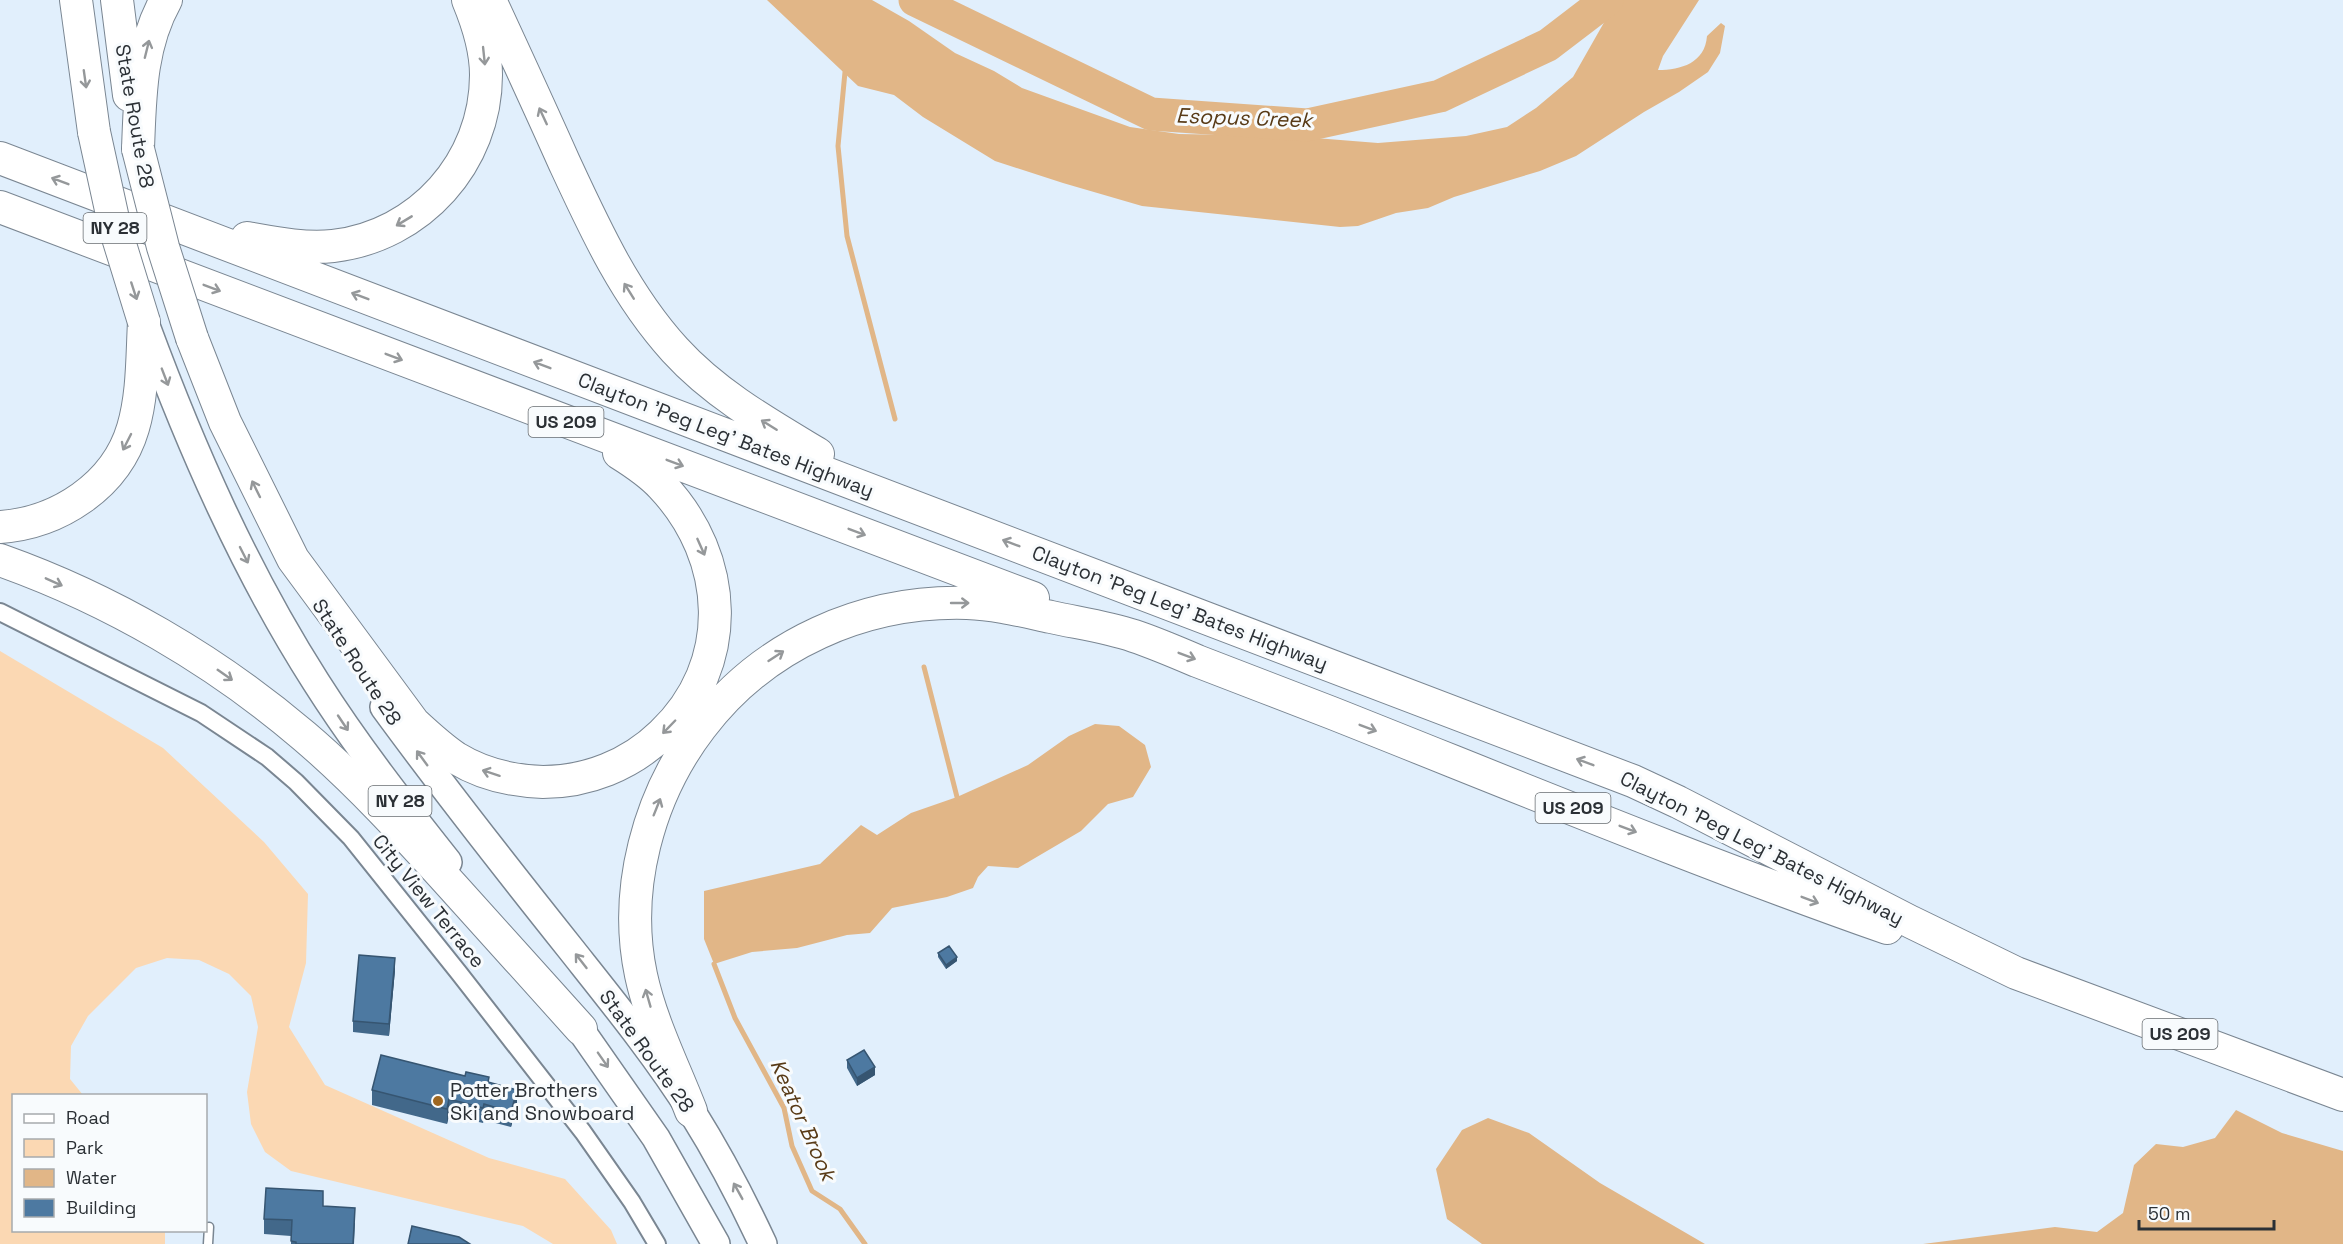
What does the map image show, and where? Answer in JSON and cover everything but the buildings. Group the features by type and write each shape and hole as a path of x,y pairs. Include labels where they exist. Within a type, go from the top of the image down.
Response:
{"highway":[{"name":"State Route 28","path":"74,0 94,132 115,228 144,322"},
{"name":"State Route 28","path":"117,0 127,84 138,149 163,247 192,338 229,430 292,559"},
{"path":"138,149 145,57 153,28 166,0"},
{"path":"176,225 280,244 307,247 333,246 357,242 382,233 405,222 425,207 443,190 460,168 472,146 481,121 486,73 483,45 468,0"},
{"path":"490,0 597,234 631,294 651,322 676,352 732,400 765,423 891,498"},
{"name":"Clayton 'Peg Leg' Bates Highway","path":"0,158 1632,781 2016,973 2343,1095"},
{"name":"US 209","path":"0,207 1132,635 1755,879 2016,973"},
{"path":"0,225 21,227 97,244"},
{"path":"0,526 36,521 72,505 101,481 113,465 132,431 137,412 141,387 144,322"},
{"path":"292,559 414,723 435,743 457,759 504,778 557,782 585,777 610,769 634,757 672,725 688,706 709,661 715,635 716,608 705,556 694,530 680,508 663,487 643,469 594,440 510,401"},
{"path":"0,560 53,581 124,615 216,669 261,701 305,737 382,811 581,1029"},
{"path":"692,1111 649,1004 641,975 635,917 637,887 647,833 667,783 691,739 726,697 766,663 812,635 844,621 888,609 941,603 991,605 1132,635"}],"main road":[{"name":"State Route 28","path":"144,322 185,428 228,525 256,580 317,683 395,794 581,1029 656,1138 716,1244"},
{"name":"State Route 28","path":"292,559 333,628 416,751 606,994 692,1111 743,1201 763,1244"}],"street":[{"name":"City View Terrace","path":"0,612 201,713 267,757 296,782 351,838 459,973 583,1132 632,1202 657,1244"}],"lane":[{"path":"208,1244 209,1227"}],"green space":[{"path":"0,651 163,748 264,842 308,894 306,963 289,1027 325,1085 489,1158 565,1179 611,1230 617,1244 553,1244 523,1226 291,1171 265,1152 251,1124 247,1092 258,1027 251,996 229,974 199,960 167,958 136,968 88,1016 71,1046 70,1079 82,1094 12,1094 12,1232 165,1232 165,1244 0,1244"}],"water":[{"path":"767,0 872,0 909,21 955,53 994,71 1022,88 1130,127 1179,134 1290,136 1378,143 1466,136 1507,127 1536,108 1573,77 1606,19 1609,0 1699,0 1663,56 1658,70 1683,66 1697,59 1702,53 1707,36 1721,23 1725,26 1720,53 1708,72 1576,156 1540,171 1454,197 1428,208 1396,213 1358,226 1340,227 1142,206 995,161 923,117 894,95 858,86"},
{"path":"1095,724 1119,726 1145,745 1151,767 1133,797 1108,804 1081,831 1018,868 988,866 978,877 973,888 947,897 892,908 870,933 847,935 797,948 752,952 714,964 704,939 704,891 820,864 861,825 877,835 911,813 957,797 1028,765 1069,736"},
{"path":"2236,1110 2282,1133 2343,1151 2343,1244 1923,1244 2055,1227 2097,1232 2123,1213 2134,1165 2156,1144 2183,1147 2215,1138"},
{"path":"1488,1118 1529,1133 1600,1183 1705,1244 1482,1244 1447,1219 1436,1169 1462,1130"}],"waterway":[{"name":"Esopus Creek","path":"915,0 1151,114 1307,125 1440,96 1548,45 1607,0"},
{"path":"845,72 838,146 847,236 895,419"},
{"path":"924,667 957,797"},
{"name":"Keator Brook","path":"714,964 735,1018 784,1108 792,1146 812,1191 840,1209 865,1244"}],"place":[{"name":"Potter Brothers Ski and Snowboard","path":"438,1101"}]}
